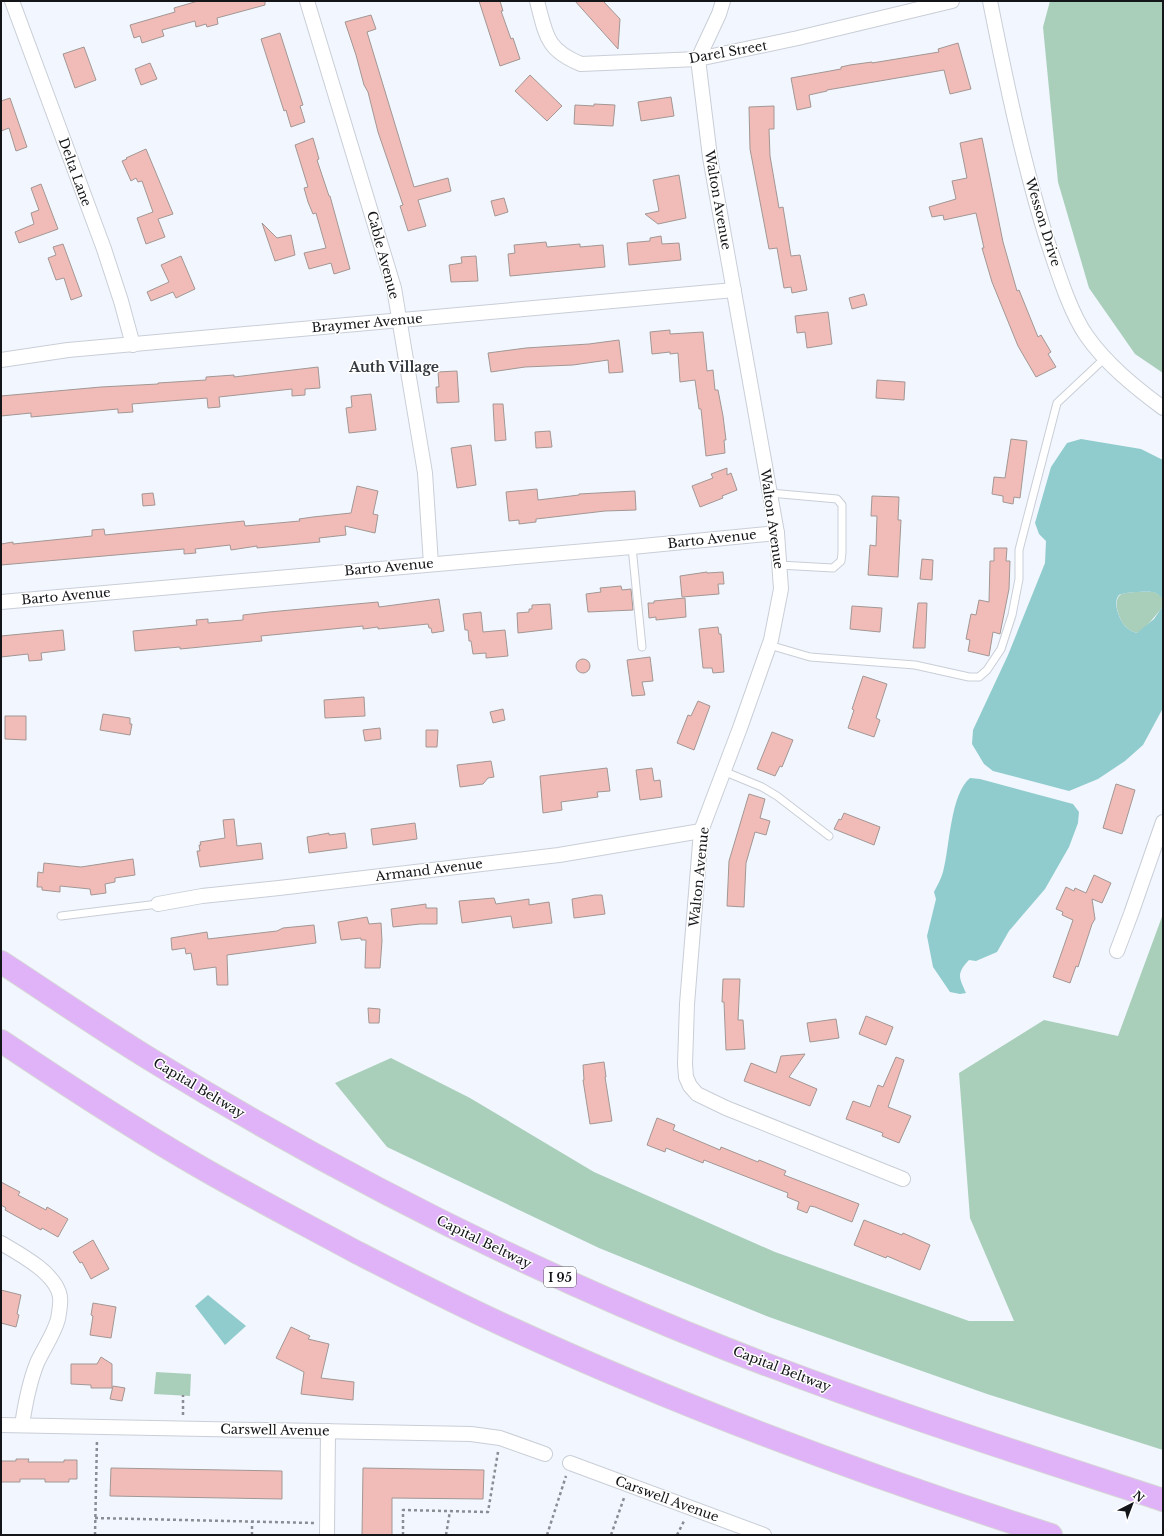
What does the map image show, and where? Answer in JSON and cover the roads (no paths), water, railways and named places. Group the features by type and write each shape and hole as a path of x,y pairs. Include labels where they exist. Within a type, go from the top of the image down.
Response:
{"highway":[{"name":"Capital Beltway","path":"1,962 157,1064 245,1115 335,1166 436,1219 538,1268 724,1348 836,1390 942,1427 1163,1500"},
{"path":"1,1041 123,1120 212,1174 400,1274 509,1328 684,1403 806,1451 1051,1535"}],"street":[{"name":"Delta Lane","path":"12,1 104,249 133,344"},
{"name":"Cable Avenue","path":"307,1 394,288 425,473 431,564"},
{"name":"Darel Street","path":"537,1 550,43 557,52 581,64 698,59 798,38 952,1"},
{"path":"698,59 719,14 722,1"},
{"name":"Wesson Drive","path":"990,1 1009,97 1034,198 1058,274 1076,317 1086,335 1105,358 1145,395 1163,408"},
{"name":"Walton Avenue","path":"698,59 710,158 777,533 781,589 769,645 740,728 701,831 687,1004 686,1077 690,1086 697,1094 726,1108 903,1179"},
{"name":"Braymer Avenue","path":"1,360 68,350 734,290"},
{"name":"Barto Avenue","path":"1,602 777,533"},
{"path":"1117,951 1132,914 1163,822"},
{"name":"Armand Avenue","path":"158,904 202,896 559,856 701,831"},
{"path":"1,1243 31,1261 57,1288 61,1298 58,1319 50,1339 37,1364 27,1397 22,1425"},
{"name":"Carswell Avenue","path":"1,1425 470,1434 500,1438 545,1454"},
{"path":"327,1529 328,1431"},
{"name":"Carswell Avenue","path":"570,1463 764,1535"}],"lane":[{"path":"769,645 810,656 915,666 969,677 979,677 987,670 1001,649 1012,615 1019,579 1020,550 1057,403 1105,358"},
{"path":"770,493 837,498 842,505 841,561 833,568 780,565"},
{"path":"632,547 642,647"},
{"path":"723,771 762,787 772,793 813,822 829,836"},
{"path":"61,916 158,904"}],"water":[{"path":"1081,439 1141,449 1163,460 1163,599 1153,592 1135,592 1119,595 1116,603 1119,616 1126,627 1137,633 1154,619 1163,606 1163,708 1143,745 1125,761 1098,779 1069,791 993,771 984,764 972,744 973,730 1008,655 1045,563 1046,541 1039,534 1035,523 1051,467 1067,443"},
{"path":"970,778 980,779 1073,804 1079,812 1078,823 1069,847 1045,889 1009,931 997,952 976,961 969,960 960,972 960,979 966,993 960,994 950,992 933,967 927,936 936,899 934,892 943,872 958,796 963,786"},
{"path":"208,1295 246,1326 225,1345 195,1306"}],"district":[{"name":"Auth Village","path":"394,367"}]}
